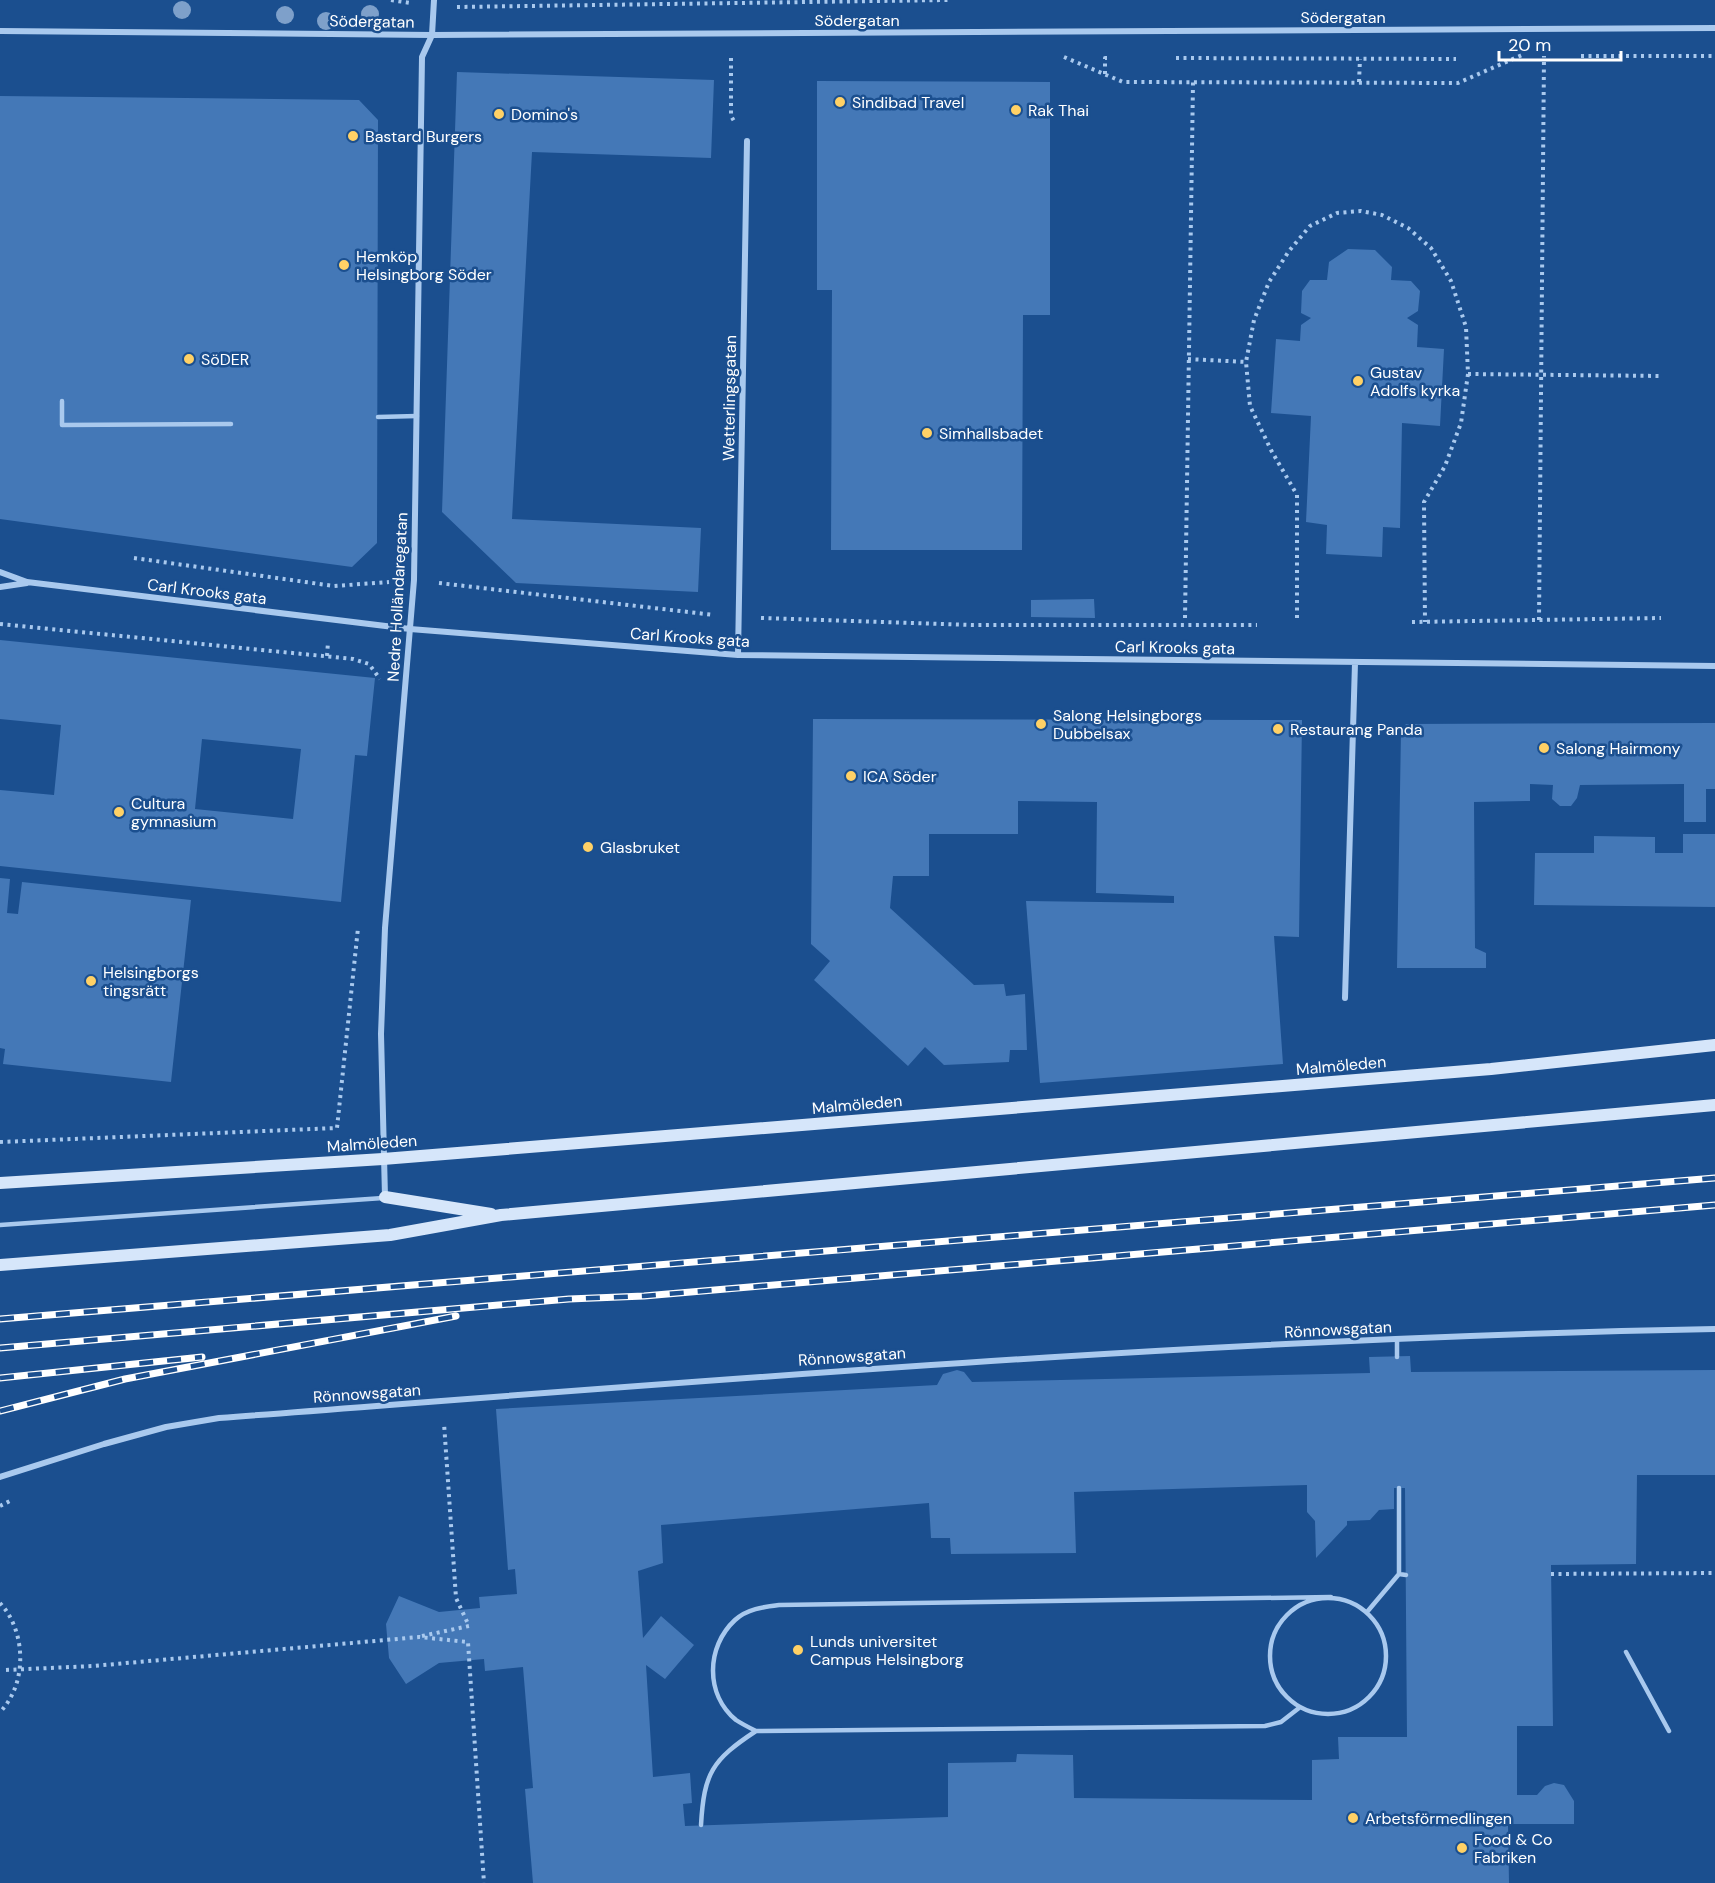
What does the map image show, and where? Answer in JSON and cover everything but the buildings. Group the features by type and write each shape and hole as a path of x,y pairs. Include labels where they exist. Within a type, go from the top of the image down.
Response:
{"main road":[{"name":"Malmöleden","path":"0,1183 383,1159 1491,1069 1715,1045"},
{"path":"0,1265 390,1235 501,1215 1715,1106"},
{"path":"385,1197 501,1215"}],"street":[{"name":"Nedre Holländaregatan","path":"385,1197 381,1034 385,928 414,580 422,57 432,35 434,3"},
{"name":"Södergatan","path":"0,31 432,35 1715,28"},
{"name":"Wetterlingsgatan","path":"738,656 747,141"},
{"name":"Carl Krooks gata","path":"0,572 27,582 410,629 738,656 1715,666"},
{"name":"Carl Krooks gata","path":"0,587 27,582"},
{"path":"1345,998 1354,663"},
{"name":"Rönnowsgatan","path":"0,1477 166,1427 219,1418 862,1368 1564,1332 1715,1329"}],"lane":[{"path":"62,401 62,425 231,424"},
{"path":"378,417 417,416"},
{"path":"0,1225 385,1197"},
{"path":"1397,1340 1397,1357"},
{"path":"1367,1612 1399,1574 1399,1488"},
{"path":"1399,1574 1406,1575"},
{"path":"1299,1708 1281,1722 1265,1726 756,1731 736,1720 721,1703 713,1681 713,1658 721,1637 736,1619 756,1608 779,1605 1331,1597 1351,1602 1367,1612 1382,1632 1387,1656 1382,1680 1367,1700 1347,1712 1322,1715 1299,1708 1279,1690 1269,1666 1271,1640 1284,1617 1305,1602 1331,1597"},
{"path":"1626,1652 1669,1731"},
{"path":"701,1826 703,1791 716,1762 733,1746 756,1731"}],"path":[{"path":"434,3 948,0"},
{"path":"732,3 730,116 747,141"},
{"path":"1058,55 1122,82 1463,82 1521,55 1555,56"},
{"path":"1539,620 1544,56"},
{"path":"1578,56 1715,56"},
{"path":"1105,74 1105,58 1117,58"},
{"path":"1174,58 1456,59"},
{"path":"1359,82 1360,59"},
{"path":"1185,618 1192,82"},
{"path":"1297,618 1297,495 1271,450 1250,406 1246,362 1254,320 1269,282 1289,250 1310,226 1337,213 1361,211 1383,215 1408,228 1431,248 1451,281 1466,327 1468,374 1461,423 1445,466 1424,502 1425,622"},
{"path":"1188,359 1246,362"},
{"path":"1468,374 1662,376"},
{"path":"134,558 334,586 414,580 739,618 962,622 971,625 1257,625"},
{"path":"1412,622 1661,618"},
{"path":"0,624 353,659 369,664 379,675 381,683"},
{"path":"0,1142 337,1128 359,917"},
{"path":"6,1670 419,1637 468,1626 456,1598 443,1414"},
{"path":"1551,1574 1715,1573"},
{"path":"0,1603 12,1616 22,1651 10,1700 0,1712"},
{"path":"419,1637 468,1642 484,1883"}],"railway":[{"path":"0,1319 1715,1178"},
{"path":"0,1348 1715,1205"},
{"path":"0,1411 125,1379 456,1316"},
{"path":"0,1378 202,1357"}],"place":[{"name":"Sindibad Travel","path":"840,102"},
{"name":"Rak Thai","path":"1016,110"},
{"name":"Domino's","path":"499,114"},
{"name":"Bastard Burgers","path":"353,136"},
{"name":"Hemköp Helsingborg Söder","path":"344,265"},
{"name":"SöDER","path":"189,359"},
{"name":"Gustav Adolfs kyrka","path":"1358,381"},
{"name":"Simhallsbadet","path":"927,433"},
{"name":"Salong Helsingborgs Dubbelsax","path":"1041,724"},
{"name":"Restaurang Panda","path":"1278,729"},
{"name":"Salong Hairmony","path":"1544,748"},
{"name":"ICA Söder","path":"851,776"},
{"name":"Cultura gymnasium","path":"119,812"},
{"name":"Glasbruket","path":"588,847"},
{"name":"Helsingborgs tingsrätt","path":"91,981"},
{"name":"Lunds universitet Campus Helsingborg","path":"798,1650"},
{"name":"Arbetsförmedlingen","path":"1353,1818"},
{"name":"Food & Co Fabriken","path":"1462,1848"}]}
